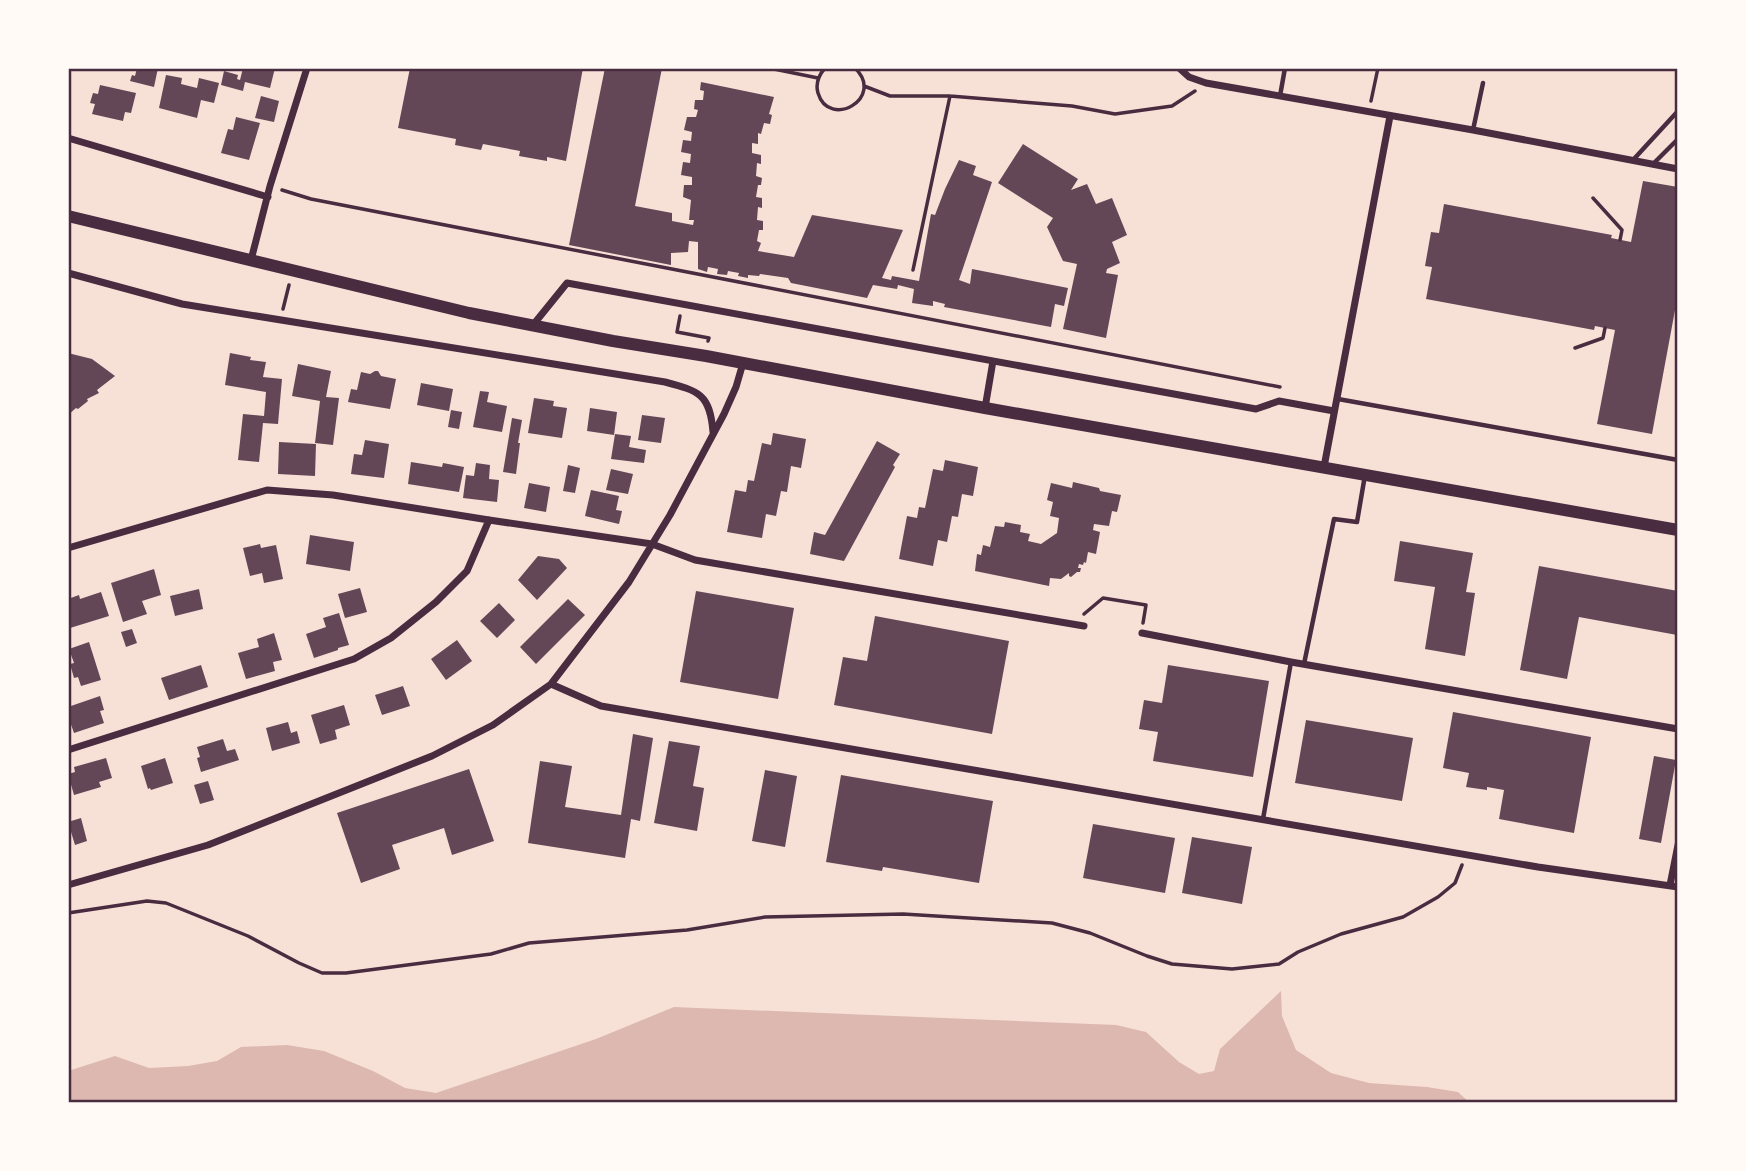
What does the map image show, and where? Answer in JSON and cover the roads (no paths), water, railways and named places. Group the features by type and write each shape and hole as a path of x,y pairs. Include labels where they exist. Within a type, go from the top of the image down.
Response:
{"main road":[{"path":"68,216 469,313 985,408 1678,530"}],"street":[{"path":"251,260 270,186 307,68"},
{"path":"1180,68 1189,77 1206,83 1674,169"},
{"path":"1324,467 1390,116"},
{"path":"68,138 268,197"},
{"path":"68,273 182,304 665,382 691,389 703,399 711,411 713,434"},
{"path":"533,325 567,284 1256,409 1279,401 1335,411"},
{"path":"985,408 993,361"},
{"path":"68,885 208,845 432,756 493,725 551,684 629,582 670,515 732,396 743,363"},
{"path":"68,548 267,490 333,495 652,544 695,560 1084,626"},
{"path":"68,750 354,659 391,638 436,602 467,571 489,520"},
{"path":"1142,633 1291,662 1678,729"},
{"path":"551,684 601,706 1538,867 1674,886 1678,845"}],"lane":[{"path":"1280,96 1286,68"},
{"path":"1473,130 1483,83"},
{"path":"1632,161 1678,111"},
{"path":"1653,165 1678,139"},
{"path":"1674,169 1678,161"},
{"path":"1337,398 1678,460"},
{"path":"1304,664 1334,519 1357,522 1365,474"},
{"path":"1263,820 1291,662"}]}
